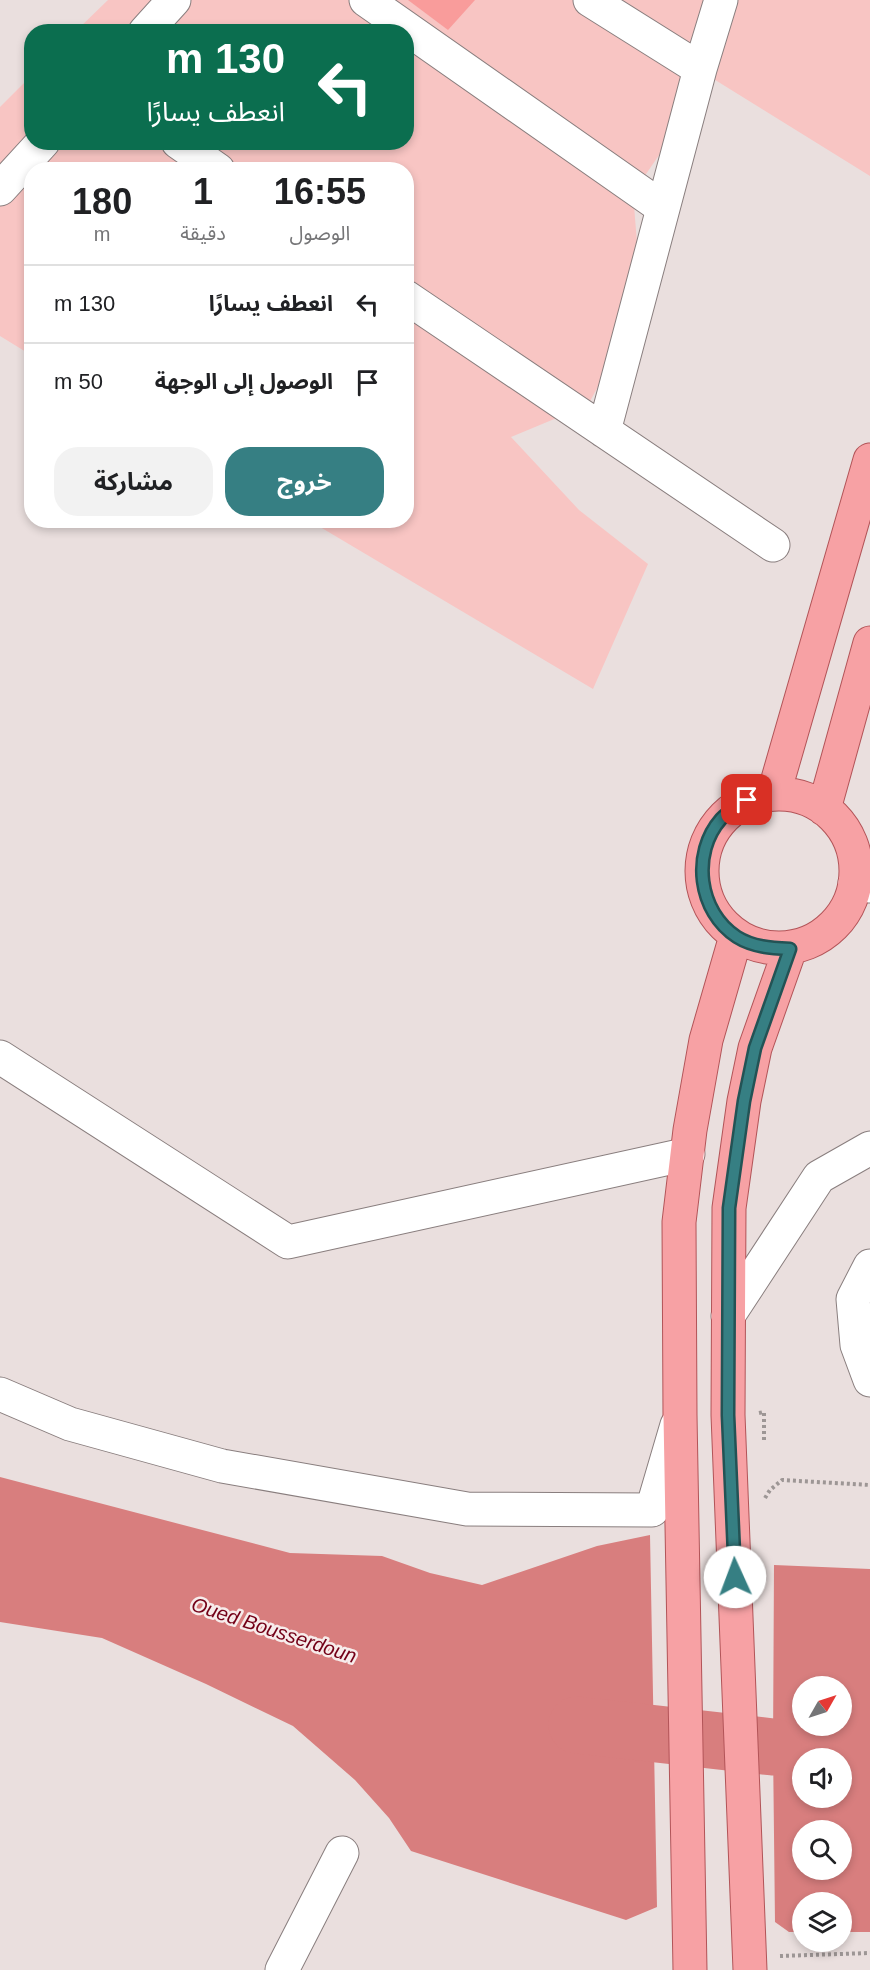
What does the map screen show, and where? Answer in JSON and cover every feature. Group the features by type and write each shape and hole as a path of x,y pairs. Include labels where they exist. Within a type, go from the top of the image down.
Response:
{"main road":[{"path":"774,793 870,460"},
{"path":"825,809 870,643"},
{"path":"774,793 789,794 815,802 825,809 837,818 852,842 863,884 840,920 816,941 790,949 761,947 736,936 717,918 702,885 701,867 707,841 722,818 747,800 774,793"},
{"path":"690,1970 680,1415 679,1222 706,1040 736,936"},
{"path":"761,1963 728,1415 729,1208 744,1101 755,1048 790,949"}],"street":[{"path":"152,24 174,0"},
{"path":"366,0 400,24"},
{"path":"590,0 699,69"},
{"path":"604,431 699,69 721,0"},
{"path":"414,34 663,208"},
{"path":"25,162 36,150"},
{"path":"189,150 207,162"},
{"path":"0,189 24,163"},
{"path":"414,302 773,545"},
{"path":"0,1057 288,1242 688,1154"},
{"path":"728,1316 819,1177 870,1148"},
{"path":"870,1266 853,1299 857,1345 870,1380"},
{"path":"0,1394 70,1424 222,1466 467,1509 652,1510 680,1415"},
{"path":"282,1970 342,1853"}],"path":[{"path":"765,1500 770,1490 782,1480 870,1485"},
{"path":"761,1963 870,1953"}],"shaded area":[{"path":"108,0 870,0 870,176 712,78 633,193 642,305 588,405 511,437 579,510 648,564 593,689 322,528 414,528 414,162 24,162 24,351 0,336 0,107 24,83 24,150 414,150 414,24 83,24"}],"water":[{"name":"Oued Bousserdoun","path":"0,1477 290,1553 382,1556 430,1573 482,1585 597,1546 650,1535 657,1907 626,1920 411,1851 389,1818 355,1780 293,1726 102,1638 0,1622"},
{"path":"774,1565 870,1569 870,1932 852,1932 852,1892 792,1892 792,1932 775,1922"}],"building":[{"path":"408,0 475,0 448,30"}],"waterway":[{"path":"577,1725 773,1747"}],"route":[{"path":"735,1577 728,1415 729,1208 738,1135 755,1048 790,949 761,947 736,936 717,918 702,885 701,867 707,841 722,818 747,800"}]}
